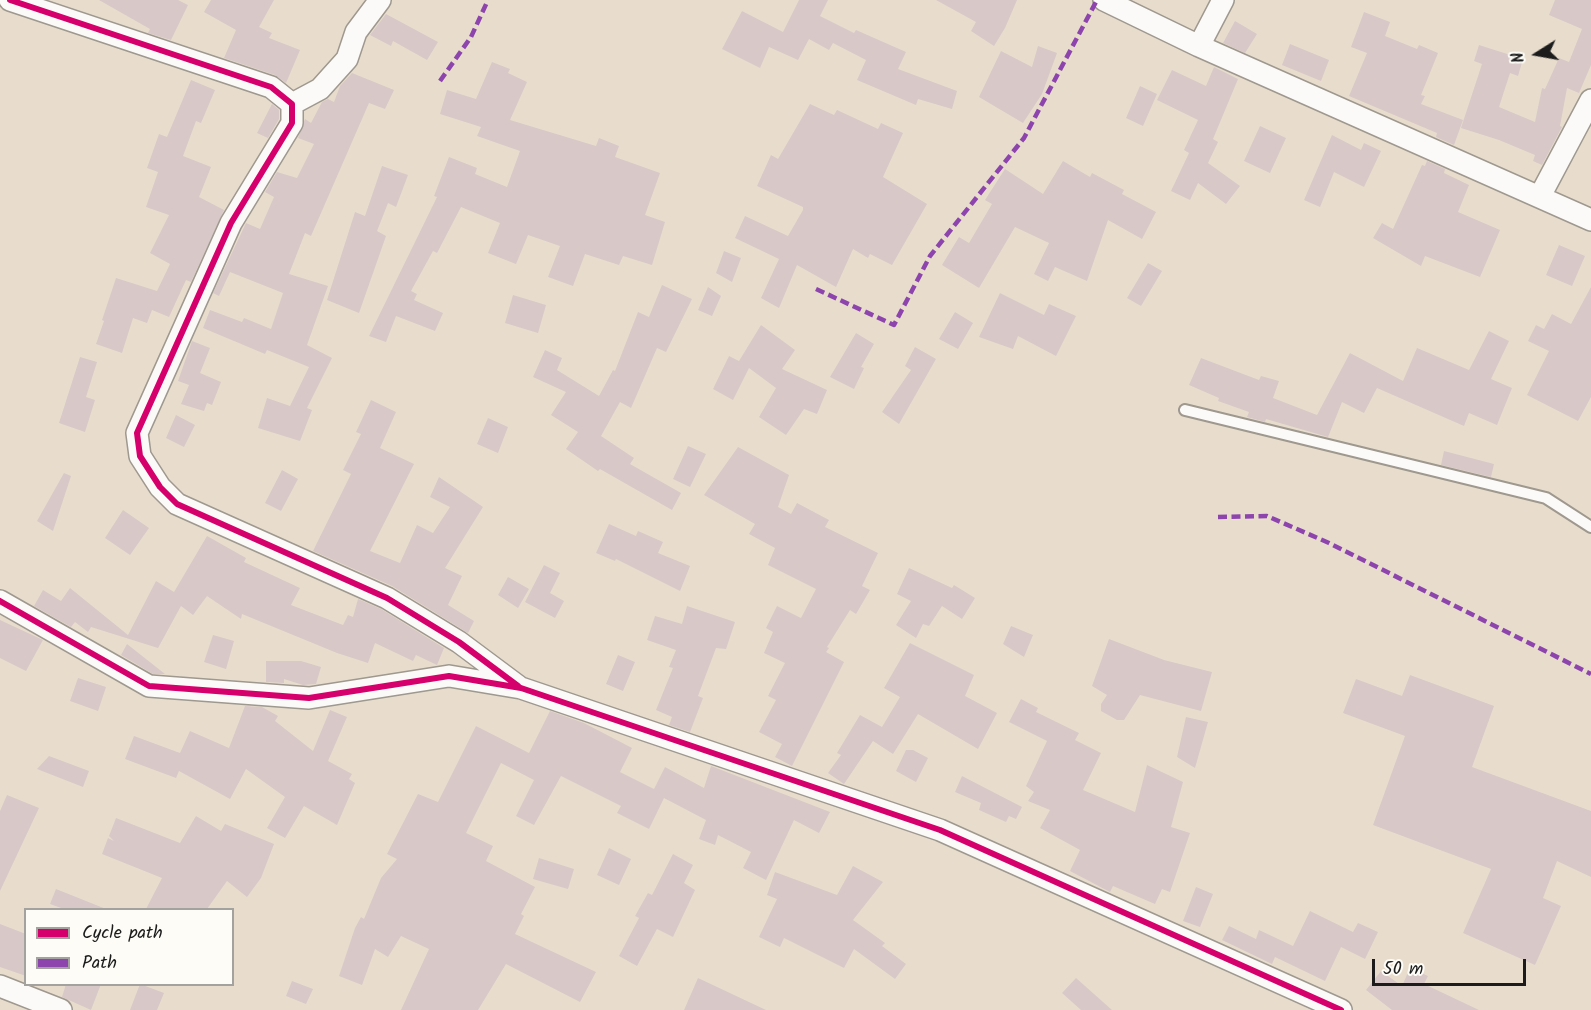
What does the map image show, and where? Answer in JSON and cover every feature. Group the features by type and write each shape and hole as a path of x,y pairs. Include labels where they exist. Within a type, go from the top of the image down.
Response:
{"street":[{"path":"10,0 271,87 292,104"},
{"path":"292,104 320,89 347,59 356,32 380,0"},
{"path":"1104,0 1199,45 1591,220"},
{"path":"1199,45 1223,0"},
{"path":"1540,196 1591,100"},
{"path":"292,104 292,123 231,223 137,433 140,456 160,487 177,504 387,598 459,642 521,688"},
{"path":"0,601 149,686 309,698 449,676 521,688 940,830 1341,1010"},
{"path":"0,986 61,1010"}],"lane":[{"path":"1185,410 1546,498 1591,527"}],"building":[{"path":"99,0 178,0 188,5 171,40 148,33 150,29"},
{"path":"211,0 274,0 259,27 272,33 269,38 300,50 286,83 275,75 224,58 236,30 204,12"},
{"path":"799,0 828,0 820,16 854,33 856,30 906,52 898,69 957,91 952,109 918,99 916,105 857,80 866,60 833,43 829,50 809,39 798,60 769,47 760,68 722,49 742,11 783,32"},
{"path":"936,0 1017,0 994,46 971,31 976,22"},
{"path":"1555,0 1591,0 1591,65 1579,93 1567,88 1560,126 1562,127 1542,165 1533,161 1535,155 1461,128 1482,64 1474,61 1479,45 1523,59 1518,76 1510,73 1499,107 1535,122 1542,88 1545,89 1559,58 1569,62 1582,29 1549,15"},
{"path":"1364,12 1390,22 1385,36 1417,49 1419,45 1438,53 1421,95 1425,96 1421,104 1463,120 1454,145 1436,137 1437,133 1349,96 1367,53 1351,47"},
{"path":"386,14 438,42 427,60 393,41 391,46 370,35"},
{"path":"1235,21 1257,34 1245,53 1223,43"},
{"path":"1290,44 1329,60 1321,81 1282,65"},
{"path":"1038,46 1057,53 1042,94 1023,123 979,97 1001,51 1032,67"},
{"path":"492,62 510,69 508,73 527,82 510,120 596,146 599,138 619,146 615,157 660,173 645,215 665,222 652,265 623,256 619,265 585,254 573,286 548,277 560,246 528,235 516,264 488,253 500,223 461,207 437,253 433,251 411,291 417,294 414,300 443,313 435,331 396,316 386,342 369,336 437,197 434,196 449,157 477,168 475,174 507,187 520,151 477,136 481,127 440,114 447,90 476,99"},
{"path":"1214,67 1238,79 1213,139 1218,142 1208,163 1240,186 1226,204 1198,183 1190,200 1171,191 1189,153 1184,150 1198,120 1157,100 1172,70 1206,86"},
{"path":"352,73 394,90 385,109 369,103 311,236 305,233 289,274 328,286 307,345 332,358 307,408 312,410 300,441 258,428 267,398 290,406 309,367 267,350 265,354 203,328 210,310 242,322 244,318 271,329 283,293 230,272 219,296 213,293 246,223 260,229 274,197 265,192 277,172 297,178 314,144 298,138 305,119 311,123 322,102 328,99 334,102 340,86"},
{"path":"191,80 215,90 201,123 196,121 183,156 211,167 199,197 224,210 191,282 186,280 169,317 152,310 147,323 133,318 122,353 96,344 104,321 102,320 116,278 157,291 170,264 150,253 169,215 146,207 158,172 147,168 159,134 167,137"},
{"path":"1140,86 1157,94 1143,126 1126,118"},
{"path":"272,104 279,110 279,119 268,138 257,133"},
{"path":"810,104 834,115 837,110 878,129 881,123 903,133 883,177 927,204 892,265 870,254 868,258 853,249 836,287 797,265 779,308 761,298 779,259 735,238 745,216 788,236 803,210 803,207 757,186 771,155 778,159"},
{"path":"1260,126 1286,138 1270,173 1244,161"},
{"path":"1332,135 1361,150 1364,143 1381,151 1364,187 1334,172 1320,207 1304,200"},
{"path":"1063,161 1090,177 1092,173 1124,190 1122,194 1156,212 1142,239 1108,220 1087,281 1055,267 1048,281 1034,274 1049,243 1015,227 979,288 942,265 959,237 969,243 992,204 985,200 1005,169 1043,194"},
{"path":"1427,161 1445,169 1444,173 1469,185 1458,212 1500,230 1480,277 1425,256 1421,266 1373,238 1382,223 1393,229 1422,165 1425,166"},
{"path":"382,166 408,175 396,207 388,203 377,231 386,236 359,313 327,300 355,212 365,216"},
{"path":"1559,245 1585,256 1572,286 1546,275"},
{"path":"724,251 741,258 732,282 716,273"},
{"path":"1148,263 1162,271 1141,306 1127,298"},
{"path":"662,285 692,299 666,352 657,348 631,408 620,402 601,436 634,458 630,464 681,493 672,510 600,469 598,471 566,449 578,432 551,415 566,392 533,377 545,350 562,358 557,370 599,396 613,370 615,371 638,312 649,317"},
{"path":"708,287 721,296 712,316 698,310"},
{"path":"1591,287 1591,397 1578,421 1527,395 1549,351 1528,341 1536,325 1544,329 1552,314 1571,324"},
{"path":"1000,293 1044,315 1049,304 1076,316 1056,356 1018,336 1013,349 979,337"},
{"path":"513,295 546,305 538,333 505,323"},
{"path":"955,312 973,323 958,349 939,339"},
{"path":"761,325 795,350 782,369 827,390 817,414 804,409 786,435 759,417 776,388 749,368 733,400 713,389 729,356 739,361"},
{"path":"1489,331 1509,341 1491,379 1512,388 1497,425 1469,413 1464,426 1377,388 1364,413 1342,402 1328,437 1266,419 1265,422 1247,417 1249,412 1218,401 1219,398 1189,385 1201,358 1259,380 1261,376 1279,381 1273,398 1317,415 1350,353 1403,381 1417,348 1469,370"},
{"path":"856,333 874,344 861,367 864,368 854,389 830,377"},
{"path":"192,341 210,348 200,373 221,382 212,405 207,403 204,411 181,404 189,385 178,381"},
{"path":"915,347 936,359 899,424 882,412 911,370 905,366"},
{"path":"80,357 97,362 86,397 95,400 85,432 59,423"},
{"path":"371,400 396,412 380,448 414,464 370,551 400,563 417,525 433,533 450,507 430,497 439,477 483,507 445,568 462,576 448,605 474,621 468,633 392,586 313,551 351,474 343,470 361,434 356,432"},
{"path":"176,415 195,425 184,447 166,438"},
{"path":"488,418 508,427 498,453 477,444"},
{"path":"688,446 706,454 690,487 673,479"},
{"path":"738,447 789,475 778,507 791,514 797,503 829,520 825,527 878,553 862,586 870,590 856,614 850,610 827,647 829,648 826,652 844,662 792,766 775,757 782,744 759,732 776,700 768,696 785,663 764,653 773,632 766,628 777,606 801,618 816,589 768,565 775,548 749,534 755,524 704,495"},
{"path":"1444,451 1494,464 1491,477 1441,465"},
{"path":"282,470 298,479 281,511 265,503"},
{"path":"64,473 71,476 53,531 37,521"},
{"path":"123,510 149,528 130,555 105,538"},
{"path":"609,524 636,536 638,531 663,542 658,553 690,566 680,591 616,559 615,561 596,553"},
{"path":"207,536 246,558 244,562 300,588 291,605 343,625 348,615 353,617 358,599 381,609 444,648 437,665 416,655 413,661 375,643 368,663 337,653 242,614 241,619 207,596 193,615 181,606 158,648 91,627 88,632 75,622 71,627 34,606 43,590 61,601 70,588 128,635 156,581 174,592"},
{"path":"544,565 560,573 550,593 564,601 555,618 525,602"},
{"path":"909,568 952,588 954,585 975,598 962,619 942,606 929,626 923,624 916,638 896,625 911,601 897,594"},
{"path":"508,577 529,589 518,608 498,595"},
{"path":"687,606 735,622 726,649 716,648 698,696 703,698 690,732 669,725 672,717 656,710 673,668 669,667 676,650 647,640 655,616 682,624"},
{"path":"0,620 43,640 26,671 0,658"},
{"path":"1011,626 1033,635 1024,657 1003,644"},
{"path":"213,635 234,641 226,669 204,662"},
{"path":"1109,639 1164,660 1212,672 1201,711 1140,695 1124,720 1117,720 1101,711 1101,704 1107,695 1092,686"},
{"path":"910,643 974,675 965,696 997,713 978,749 918,714 893,754 873,741 844,784 828,773 841,755 837,753 860,715 882,727 900,697 884,688"},
{"path":"127,644 165,674 153,674 121,655"},
{"path":"618,655 635,662 623,691 606,684"},
{"path":"266,661 301,661 321,667 316,684 303,685 284,679 284,683 266,682"},
{"path":"1410,675 1494,706 1472,767 1591,811 1591,877 1557,861 1543,898 1561,906 1535,965 1463,933 1491,869 1373,825 1405,736 1343,713 1356,679 1402,696"},
{"path":"78,678 106,687 98,711 70,701"},
{"path":"1021,699 1038,708 1036,712 1079,733 1075,740 1101,753 1083,790 1135,812 1147,765 1183,782 1171,827 1190,833 1170,892 1162,889 1155,904 1113,886 1110,892 1070,871 1080,850 1040,828 1050,810 1028,801 1034,792 1026,786 1047,741 1009,722"},
{"path":"245,706 262,707 278,716 275,721 313,751 330,710 347,717 328,761 352,774 349,779 355,783 337,825 304,806 285,838 267,828 285,797 246,769 230,799 179,771 176,778 125,759 134,736 180,753 190,731 229,748"},
{"path":"550,711 584,723 632,748 620,772 654,789 665,767 704,788 711,766 830,812 819,833 794,820 766,880 743,868 751,852 718,835 715,845 699,839 706,820 664,798 649,829 617,813 621,806 561,776 534,825 516,816 534,780 501,763 466,833 493,846 486,861 535,887 521,914 524,916 515,934 596,972 580,1002 506,964 478,1010 401,1010 429,949 401,936 388,957 375,949 362,985 339,976 355,928 361,917 364,919 381,878 397,859 387,854 418,794 438,802 476,726 529,753"},
{"path":"1186,717 1208,722 1195,768 1177,757"},
{"path":"906,750 913,750 928,758 916,782 896,771"},
{"path":"49,756 89,771 83,787 37,769"},
{"path":"962,776 1022,807 1016,819 1009,816 1006,822 979,810 981,803 955,792"},
{"path":"7,795 39,808 0,891 0,811"},
{"path":"196,816 221,831 225,824 274,844 261,878 247,897 227,881 208,908 147,908 162,878 102,854 108,838 114,841 109,836 116,818 180,843"},
{"path":"609,848 631,859 619,885 597,875"},
{"path":"673,854 693,865 684,883 695,890 673,937 657,929 637,966 619,956 639,918 635,916 648,893 652,895"},
{"path":"539,858 574,869 568,889 533,879"},
{"path":"853,866 883,882 853,920 885,943 882,946 906,964 895,979 854,949 844,968 784,938 780,947 759,937 777,899 767,895 775,872 837,895"},
{"path":"1196,887 1213,894 1200,927 1183,921"},
{"path":"56,889 104,908 61,908 50,904"},
{"path":"1310,911 1353,932 1358,923 1378,932 1365,959 1341,947 1325,981 1275,957 1272,964 1222,940 1229,926 1256,939 1259,930 1293,946"},
{"path":"0,924 24,933 24,975 0,967"},
{"path":"1410,968 1428,976 1424,984 1479,1010 1392,1010 1366,990 1381,971 1402,986"},
{"path":"698,978 766,1010 684,1010"},
{"path":"1076,978 1112,1010 1081,1010 1062,993"},
{"path":"292,981 313,989 306,1004 286,996"},
{"path":"65,986 100,986 91,1010 62,997"},
{"path":"139,986 164,993 157,1010 130,1010"}],"marked path":[{"path":"440,81 471,37 488,0"},
{"path":"816,289 894,325 930,256 1024,138 1097,0"},
{"path":"1218,517 1267,516 1329,543 1591,674"}],"cycle path":[{"path":"10,0 271,87 292,104 292,123 231,223 137,433 140,456 160,487 177,504 387,598 459,642 518,686"},
{"path":"0,601 149,686 309,698 449,676 521,688 940,830 1341,1010"}]}
